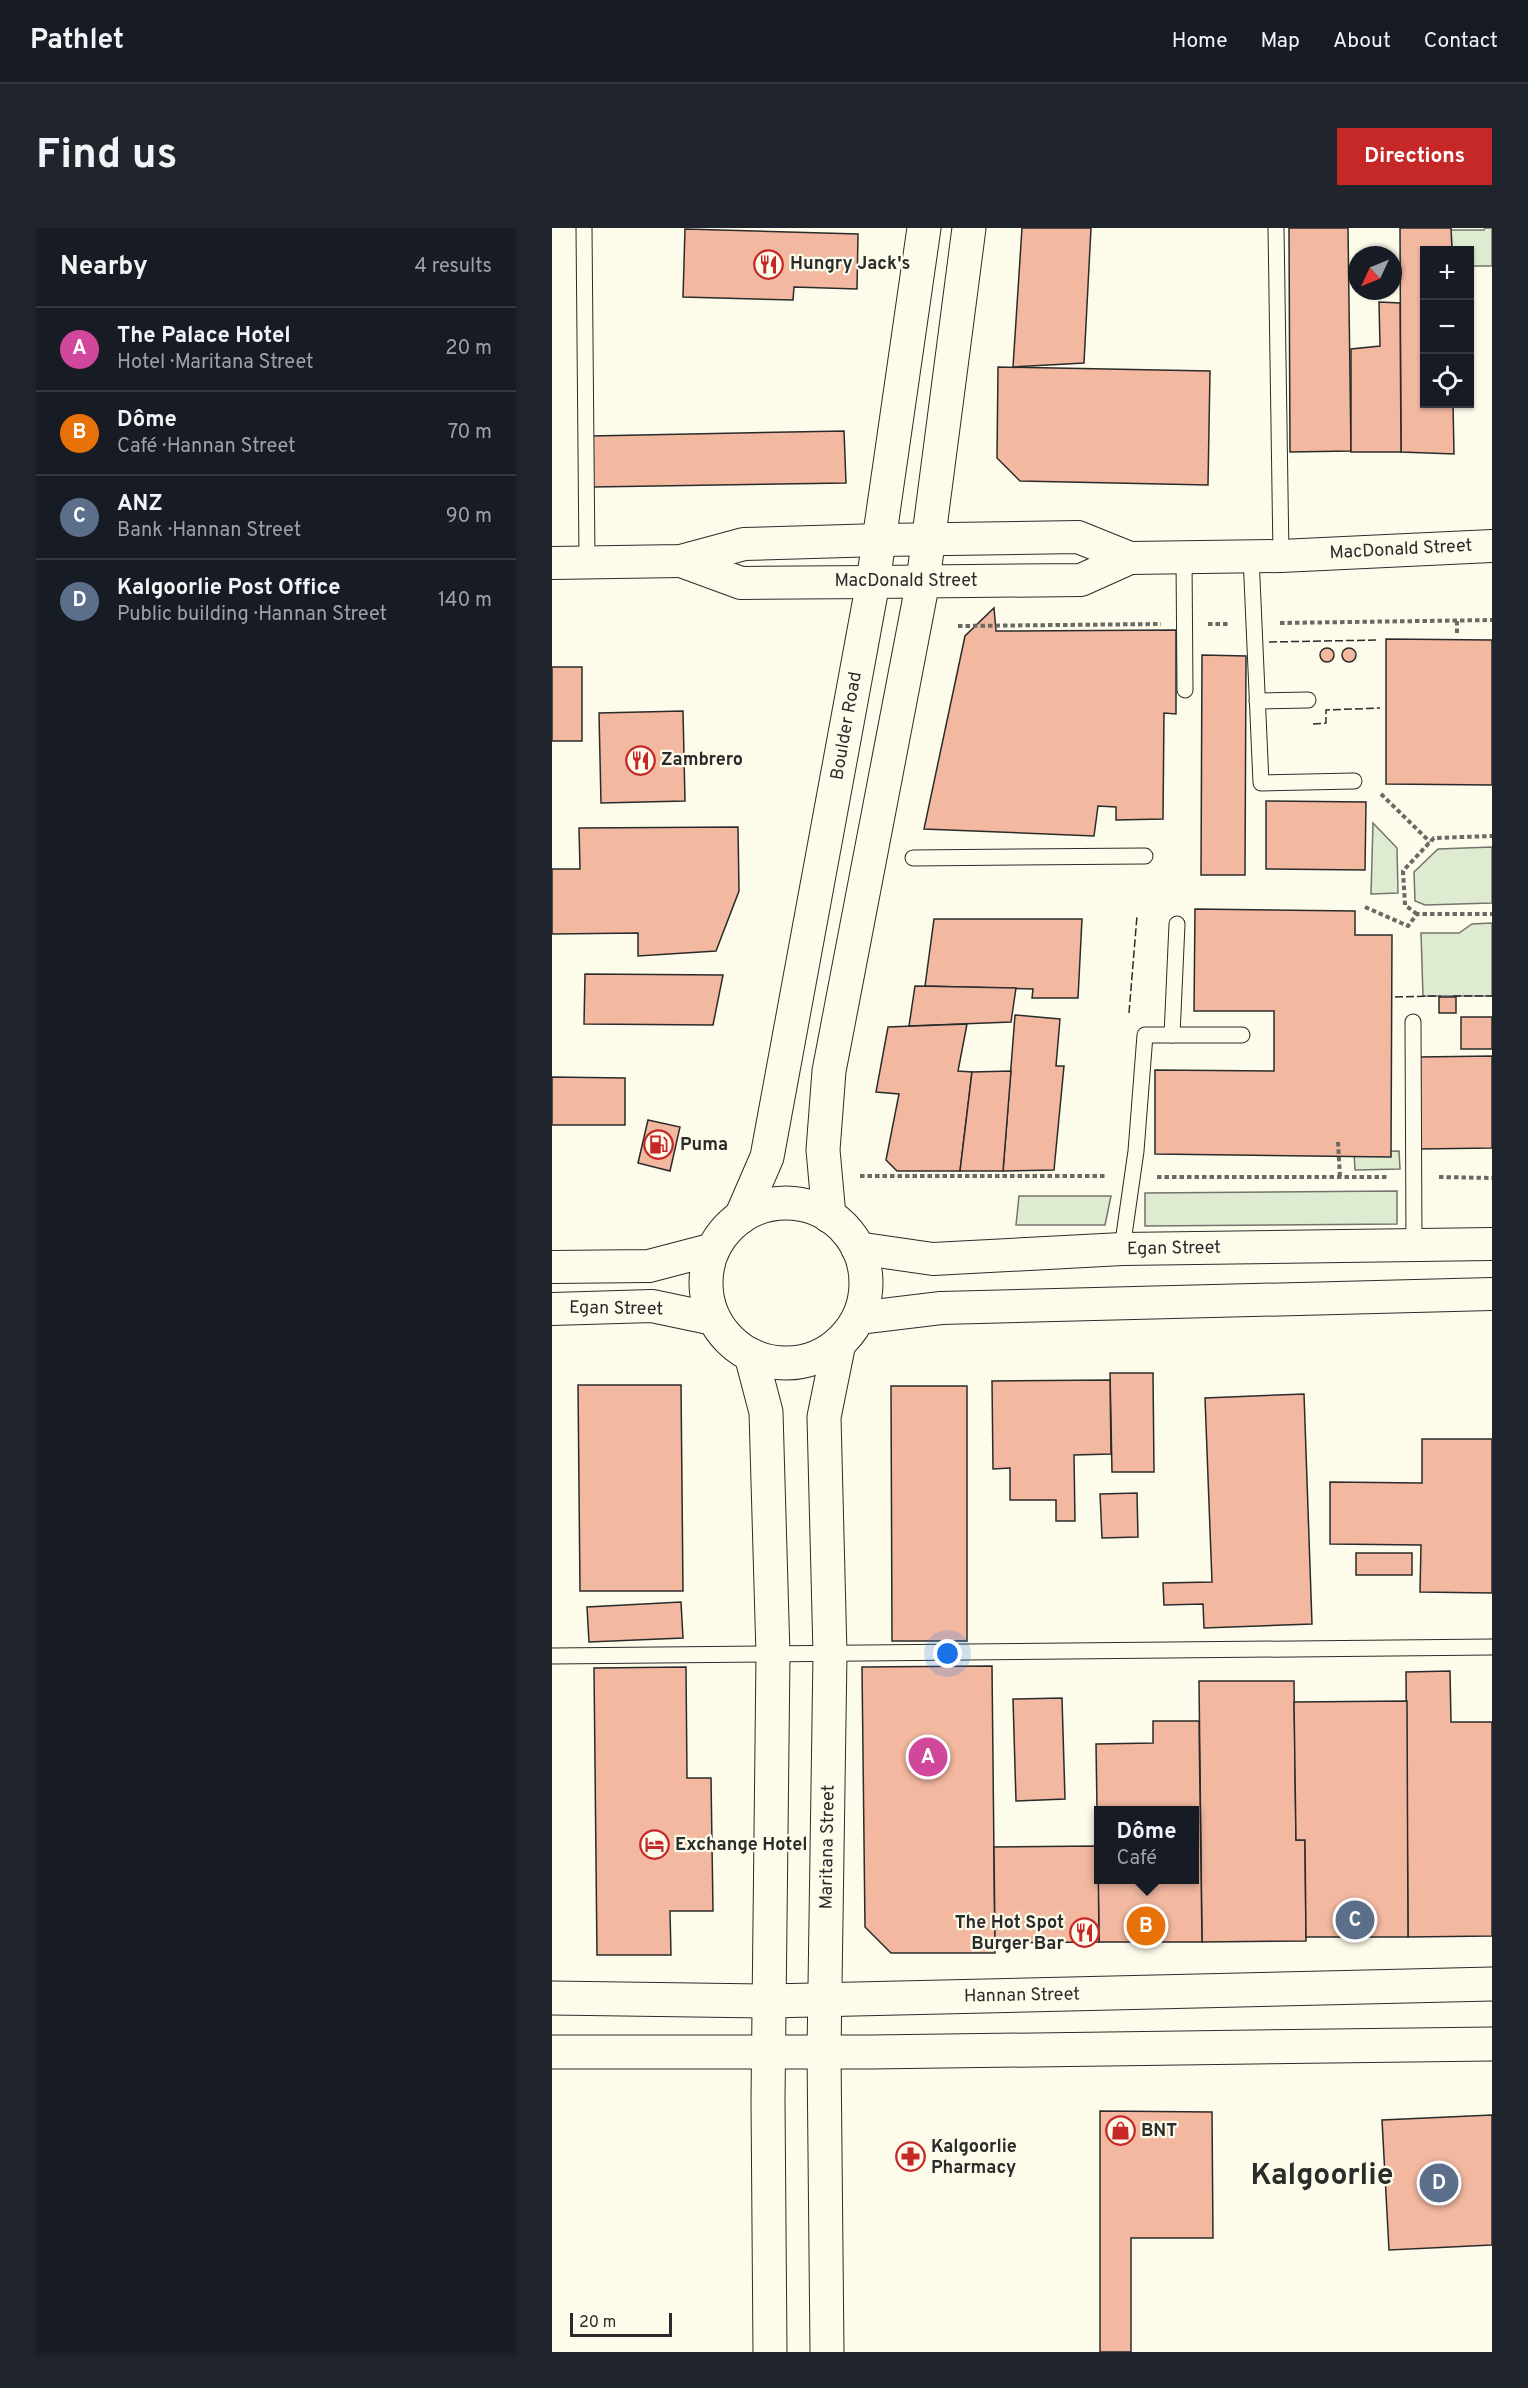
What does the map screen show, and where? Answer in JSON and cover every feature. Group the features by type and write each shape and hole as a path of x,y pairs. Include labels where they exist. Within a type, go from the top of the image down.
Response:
{"main road":[{"name":"Boulder Road","path":"741,1217 767,1157 873,582 924,228"},
{"path":"829,1216 823,1150 829,1071 923,581 969,228"},
{"name":"Boulder Road","path":"782,1203 800,1205 829,1216 848,1234 857,1248 864,1267 866,1288 848,1330 822,1355 790,1363 771,1362 751,1355 734,1344 714,1319 708,1300 706,1280 710,1258 725,1231 741,1217 759,1208 782,1203"},
{"name":"Maritana Street","path":"827,2352 824,2052 830,1654 824,1417 848,1330"},
{"path":"751,1355 766,1412 773,1654 769,2001 770,2352"},
{"name":"Hannan Street","path":"552,1998 769,2001 1492,1984"},
{"path":"552,2052 824,2052 1492,2044"}],"street":[{"name":"MacDonald Street","path":"552,563 681,561 744,544 928,539 1078,537 1130,558 1281,556 1492,546"},
{"name":"MacDonald Street","path":"681,561 741,583 1081,580 1130,558"},
{"name":"Egan Street","path":"857,1248 933,1259 1122,1249 1492,1244"},
{"path":"552,1267 649,1266 714,1249"},
{"path":"848,1330 941,1308 1492,1294"},
{"name":"Egan Street","path":"552,1309 652,1306 714,1319"}],"lane":[{"path":"584,228 587,562"},
{"path":"1276,228 1281,556"},
{"path":"1251,556 1261,783 1354,781"},
{"path":"1184,558 1185,690"},
{"path":"1257,701 1308,700"},
{"path":"913,858 1146,856"},
{"path":"1172,1035 1177,924"},
{"path":"1413,1022 1414,1245"},
{"path":"1122,1249 1132,1176 1144,1035 1242,1035"},
{"path":"552,1656 1492,1647"}],"path":[{"path":"958,626 1492,620"},
{"path":"1457,621 1457,633"},
{"path":"1381,794 1430,842"},
{"path":"1492,836 1434,838 1403,872 1405,905 1418,914 1492,914"},
{"path":"1365,907 1408,926 1418,914"},
{"path":"1338,1142 1340,1177"},
{"path":"852,1176 1492,1178"}],"green space":[{"path":"1492,228 1492,266 1474,266 1474,246 1452,246 1451,230"},
{"path":"1373,823 1397,848 1398,893 1371,894"},
{"path":"1492,847 1492,903 1425,905 1415,901 1414,872 1438,849"},
{"path":"1492,923 1492,996 1423,996 1421,933 1459,933 1472,924"},
{"path":"1399,1151 1400,1169 1355,1170 1354,1152"},
{"path":"1397,1191 1397,1224 1145,1226 1145,1193"},
{"path":"1019,1196 1111,1196 1105,1225 1016,1225"}],"building":[{"path":"1022,228 1091,228 1084,363 1013,367"},
{"path":"1289,228 1348,228 1351,451 1290,452"},
{"path":"1400,228 1451,228 1452,246 1420,246 1420,408 1453,408 1454,454 1401,452 1402,246 1400,246"},
{"path":"685,229 858,234 857,289 794,287 793,300 683,297"},
{"path":"1379,302 1400,303 1401,452 1351,452 1351,349 1380,346"},
{"path":"998,367 1210,371 1208,485 1020,481 997,458"},
{"path":"844,431 846,483 593,487 591,436"},
{"path":"994,608 996,631 1176,630 1176,714 1164,713 1163,819 1116,820 1116,807 1098,806 1094,836 924,829 965,636"},
{"path":"1386,639 1492,640 1492,785 1386,784"},
{"path":"1324,648 1330,648 1334,655 1330,662 1324,662 1320,658 1320,652"},
{"path":"1349,648 1354,650 1356,655 1354,660 1349,662 1344,660 1342,655 1344,650"},
{"path":"1202,655 1246,656 1245,875 1201,875"},
{"path":"552,667 582,667 582,741 552,741"},
{"path":"683,711 685,801 601,803 599,713"},
{"path":"1266,801 1366,802 1365,870 1266,869"},
{"path":"738,827 739,891 716,951 638,956 638,933 552,934 552,869 580,869 579,828"},
{"path":"1195,909 1355,911 1355,935 1392,935 1391,1157 1155,1154 1155,1070 1274,1071 1274,1011 1194,1011"},
{"path":"934,919 1082,919 1078,998 1032,998 1033,989 925,986"},
{"path":"585,974 723,975 713,1025 584,1024"},
{"path":"915,986 1016,988 1011,1022 909,1026"},
{"path":"1439,997 1456,997 1456,1013 1439,1013"},
{"path":"1015,1015 1060,1019 1056,1066 1064,1066 1054,1170 1003,1171"},
{"path":"1461,1017 1492,1017 1492,1049 1461,1049"},
{"path":"967,1024 958,1071 972,1072 960,1171 897,1171 886,1160 899,1094 876,1092 888,1027"},
{"path":"1492,1056 1492,1148 1420,1149 1419,1057"},
{"path":"1011,1071 1003,1171 960,1171 972,1072"},
{"path":"552,1077 625,1078 625,1125 552,1125"},
{"name":"Puma","path":"648,1120 680,1127 670,1171 638,1163"},
{"path":"1110,1373 1153,1373 1154,1472 1112,1472"},
{"path":"1110,1380 1111,1454 1074,1455 1075,1521 1056,1521 1056,1500 1010,1500 1010,1468 993,1469 992,1381"},
{"path":"578,1385 681,1385 683,1591 580,1591"},
{"path":"891,1386 967,1386 967,1641 892,1641"},
{"path":"1304,1394 1312,1624 1204,1628 1203,1604 1164,1605 1163,1583 1212,1582 1205,1398"},
{"path":"1422,1439 1492,1439 1492,1593 1420,1592 1421,1545 1330,1544 1330,1482 1422,1483"},
{"path":"1137,1493 1138,1537 1102,1538 1100,1494"},
{"path":"1356,1553 1412,1553 1412,1575 1356,1575"},
{"path":"681,1602 683,1638 589,1642 587,1607"},
{"path":"992,1666 995,1953 891,1953 865,1927 862,1667"},
{"name":"Exchange Hotel","path":"686,1667 687,1778 711,1778 713,1911 670,1911 671,1955 597,1955 594,1668"},
{"path":"1450,1671 1451,1722 1492,1722 1492,1936 1408,1937 1406,1672"},
{"path":"1199,1681 1294,1681 1296,1840 1305,1840 1306,1941 1202,1942"},
{"path":"1062,1698 1065,1799 1016,1801 1013,1699"},
{"path":"1407,1701 1408,1937 1306,1937 1305,1840 1296,1840 1294,1702"},
{"path":"1153,1721 1199,1721 1202,1942 1099,1942 1098,1884 1199,1884 1199,1806 1097,1806 1096,1744 1153,1743"},
{"path":"1094,1846 1094,1884 1098,1884 1099,1942 995,1943 994,1847"},
{"path":"1100,2111 1212,2112 1213,2238 1131,2238 1131,2352 1100,2352"},
{"path":"1492,2115 1492,2245 1389,2250 1382,2120"}],"fence":[{"path":"1269,642 1379,640"},
{"path":"1313,724 1326,723 1326,710 1380,708"},
{"path":"1129,1013 1137,916"},
{"path":"1395,997 1441,996"},
{"path":"1453,996 1492,996"}],"place":[{"name":"Hungry Jack's","path":"769,264"},
{"name":"Zambrero","path":"640,760"},
{"name":"Puma","path":"659,1145"},
{"name":"The Palace Hotel","path":"928,1757"},
{"name":"Exchange Hotel","path":"654,1845"},
{"name":"ANZ","path":"1355,1920"},
{"name":"Dôme","path":"1146,1926"},
{"name":"The Hot Spot Burger Bar","path":"1085,1933"},
{"name":"BNT","path":"1120,2131"},
{"name":"Kalgoorlie Pharmacy","path":"910,2157"},
{"name":"Kalgoorlie Post Office","path":"1439,2183"}],"district":[{"name":"Kalgoorlie","path":"1322,2176"}]}
